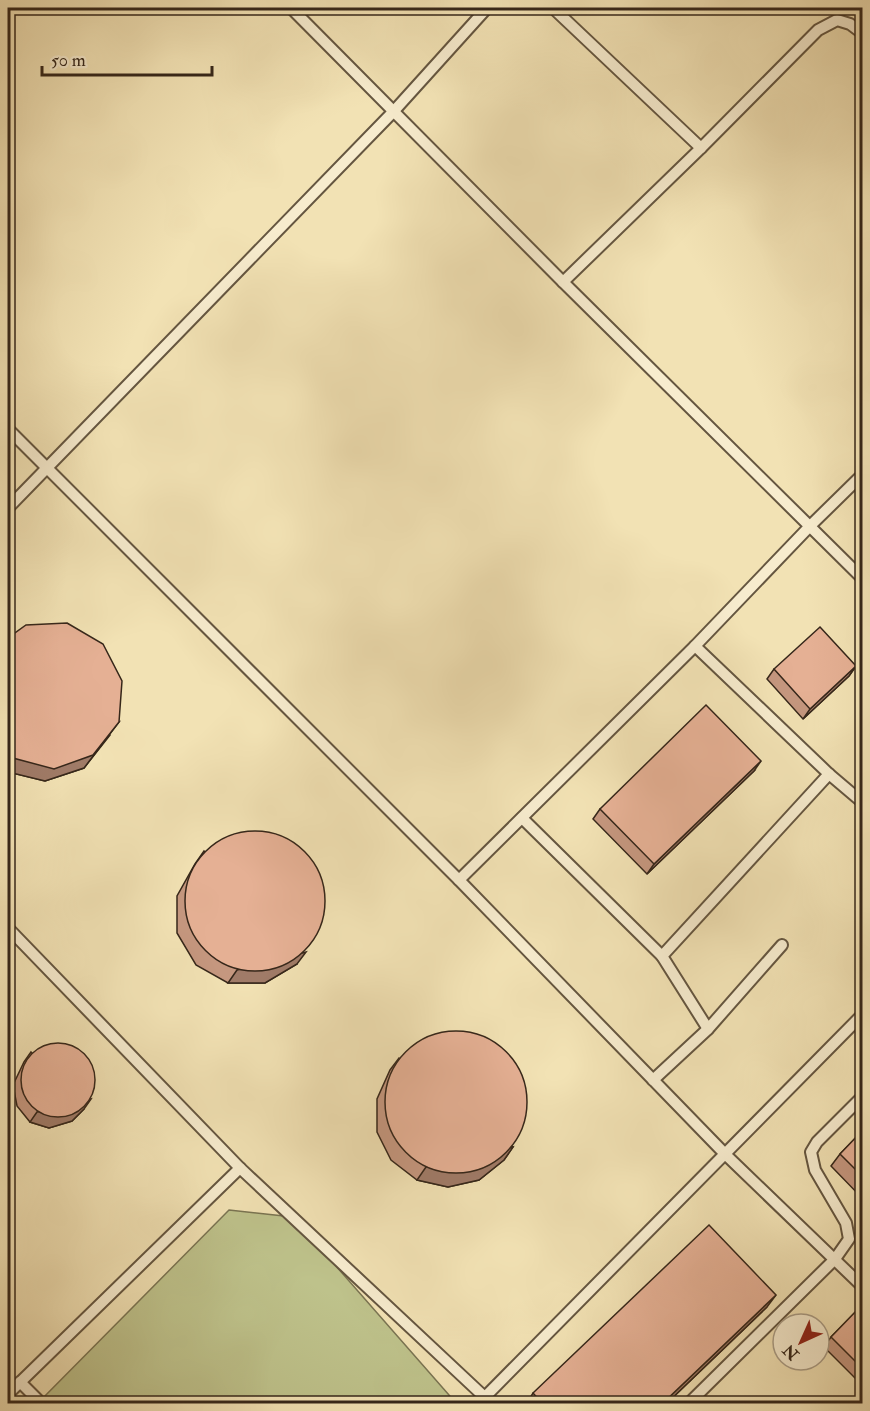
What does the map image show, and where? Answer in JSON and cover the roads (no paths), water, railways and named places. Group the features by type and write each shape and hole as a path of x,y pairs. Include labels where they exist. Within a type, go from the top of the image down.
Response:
{"lane":[{"path":"291,8 862,578"},
{"path":"8,508 393,112 487,8"},
{"path":"553,8 701,148"},
{"path":"563,282 818,30 837,20 850,24 862,33"},
{"path":"8,429 459,880 726,1155 862,1286"},
{"path":"459,880 695,646 862,475"},
{"path":"695,646 829,774 862,802"},
{"path":"662,956 829,774"},
{"path":"522,818 662,956 708,1029"},
{"path":"8,928 240,1168 485,1401 862,1015"},
{"path":"652,1080 708,1029 782,945"},
{"path":"687,1404 836,1259 849,1239 846,1223 815,1170 812,1152 817,1142 862,1097"},
{"path":"8,1394 240,1168"},
{"path":"20,1382 42,1404"}]}
